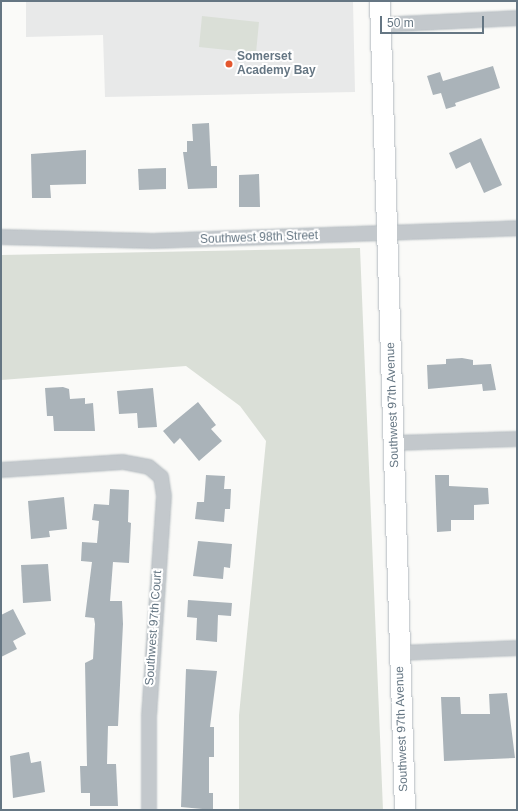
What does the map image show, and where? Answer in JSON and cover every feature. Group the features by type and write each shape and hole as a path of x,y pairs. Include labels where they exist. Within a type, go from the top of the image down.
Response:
{"street":[{"name":"Southwest 97th Avenue","path":"380,1 405,810"},
{"path":"381,25 517,18"},
{"name":"Southwest 98th Street","path":"1,237 153,241 517,228"},
{"path":"394,443 517,439"},
{"name":"Southwest 97th Court","path":"1,470 135,463 157,472 164,489 149,716 149,810"},
{"path":"400,653 517,648"}],"shaded area":[{"name":"Somerset Academy Bay","path":"26,1 353,1 355,92 105,97 103,35 26,37"},
{"path":"202,16 259,22 256,53 199,47"},
{"path":"360,248 383,810 239,810 239,715 266,441 240,406 186,366 1,380 1,255"}],"building":[{"path":"493,66 500,88 455,103 456,106 446,109 441,93 433,95 427,76 440,72 443,81"},
{"path":"209,123 211,166 217,166 217,188 188,189 183,152 187,152 187,141 193,141 192,124"},
{"path":"481,138 502,185 484,193 470,162 456,169 449,153"},
{"path":"86,150 86,184 50,185 51,198 32,198 31,154"},
{"path":"166,168 166,189 139,190 138,169"},
{"path":"259,174 260,207 239,207 239,175"},
{"path":"462,358 473,360 473,365 491,364 496,390 483,391 482,384 428,389 427,365 446,364 446,359"},
{"path":"63,387 69,389 70,399 85,398 85,404 93,403 95,431 54,431 53,416 47,416 45,388"},
{"path":"153,388 157,427 138,428 137,413 119,414 117,391"},
{"path":"198,402 216,425 211,429 222,441 199,461 180,438 174,444 163,431"},
{"path":"206,475 225,476 224,489 231,489 230,509 225,509 224,522 195,519 197,502 204,502"},
{"path":"435,475 449,475 449,486 488,488 489,504 474,505 474,520 451,520 451,531 437,532"},
{"path":"110,489 129,490 128,522 131,523 129,563 113,562 110,601 122,601 123,624 118,726 108,726 107,764 116,764 118,806 90,806 90,793 81,793 80,766 87,766 85,663 93,659 95,624 94,618 85,617 92,562 81,561 82,542 97,543 99,521 92,520 94,504 109,505"},
{"path":"64,497 67,529 49,531 50,537 31,539 28,501"},
{"path":"198,541 232,544 230,568 224,567 223,579 193,576"},
{"path":"48,564 51,601 23,603 21,565"},
{"path":"188,600 232,603 231,616 218,615 217,642 196,640 197,618 187,617"},
{"path":"13,609 26,634 13,641 17,649 1,657 1,615"},
{"path":"186,669 217,671 210,727 214,727 214,757 209,757 209,793 213,793 213,810 181,807"},
{"path":"507,693 515,758 444,761 441,697 460,697 461,714 490,714 489,694"},
{"path":"29,752 31,763 41,761 45,792 13,798 10,756"}],"place":[{"name":"Somerset Academy Bay","path":"229,64"}]}
